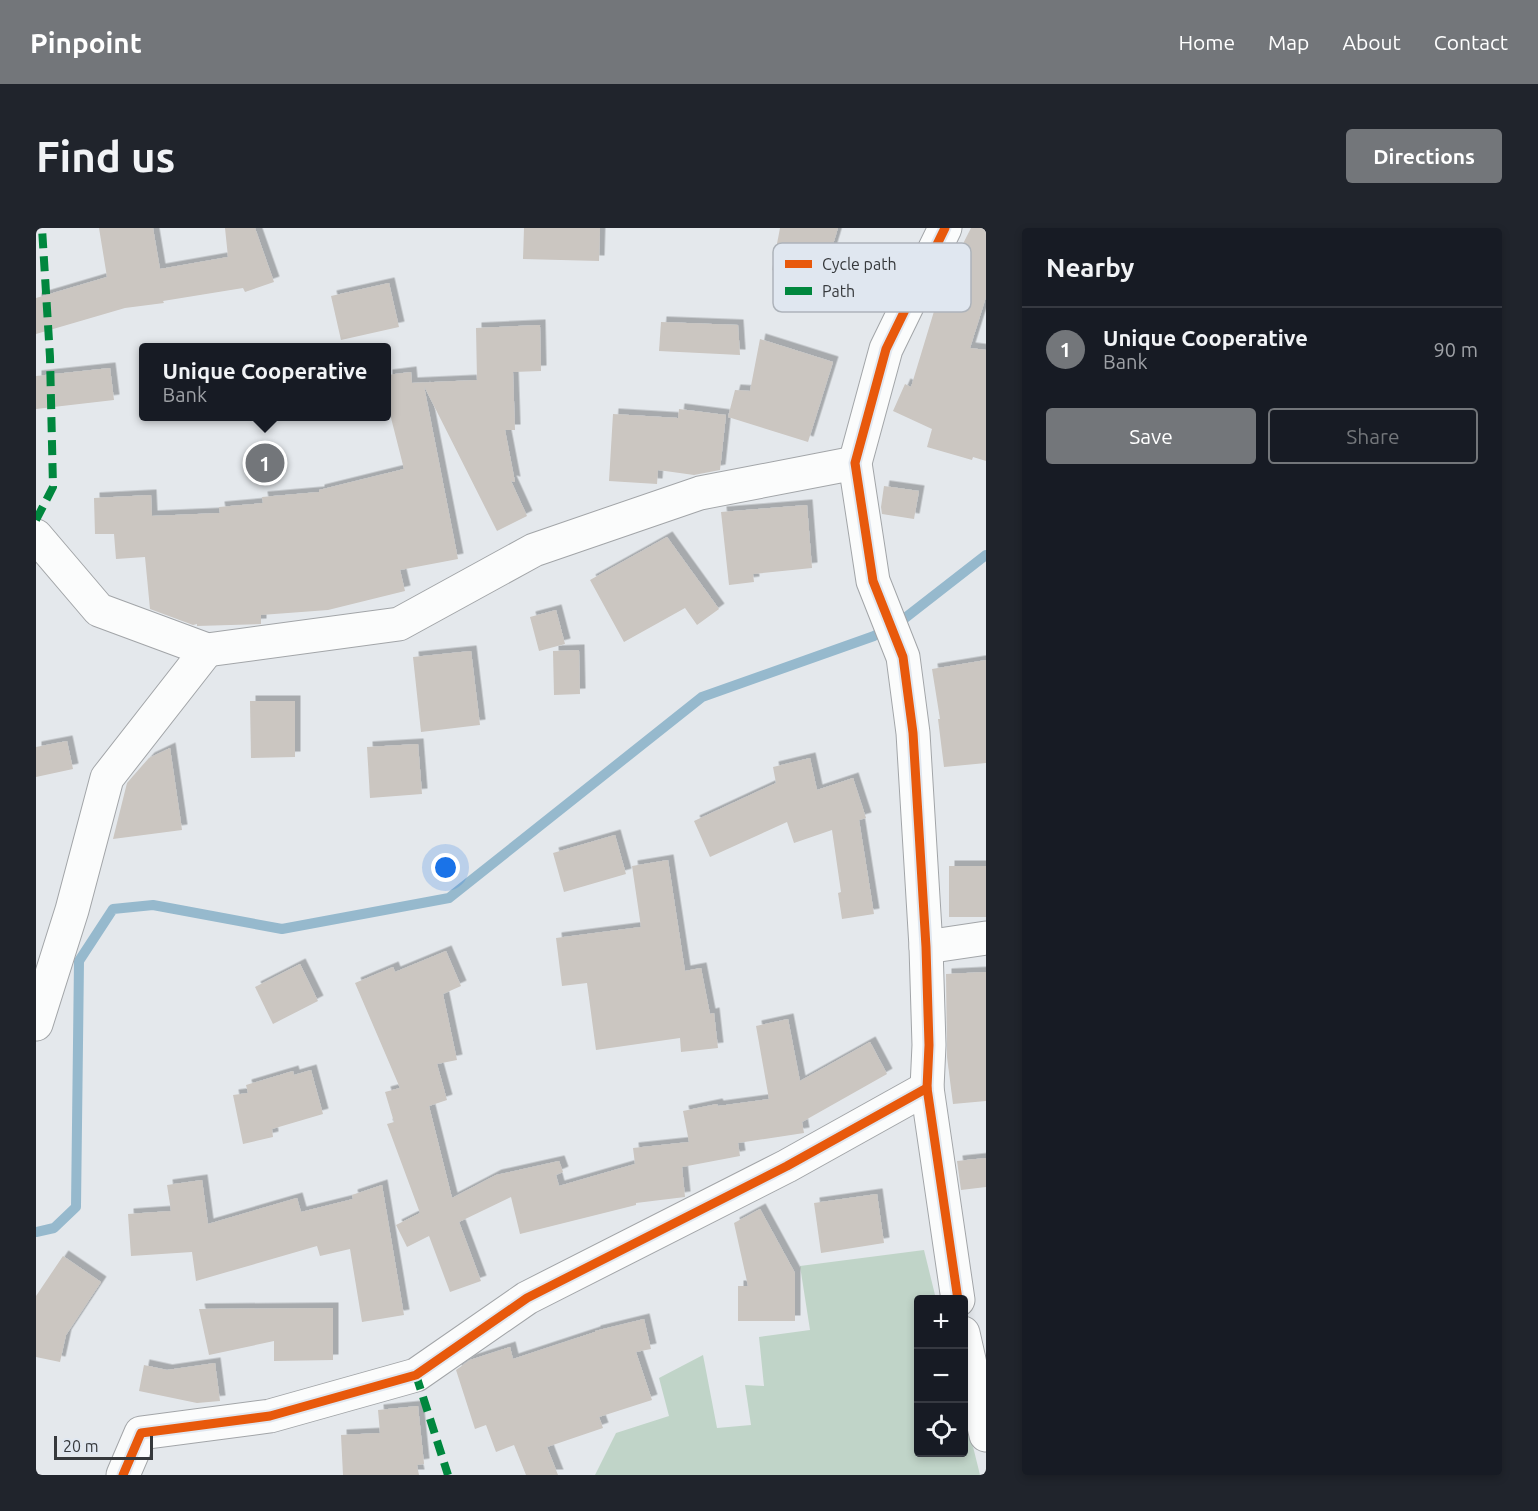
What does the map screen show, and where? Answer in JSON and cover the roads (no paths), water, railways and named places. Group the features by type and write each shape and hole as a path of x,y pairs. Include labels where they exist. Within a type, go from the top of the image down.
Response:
{"street":[{"path":"938,243 945,228"},
{"path":"904,312 886,350 855,463 873,581 903,657 913,733 926,947 929,1045 927,1088 957,1295"},
{"path":"36,536 99,610 207,650 399,624 534,550 700,493 855,463"},
{"path":"36,1024 72,910 107,778 207,650"},
{"path":"926,947 986,938"},
{"path":"123,1475 141,1433 270,1416 416,1375 527,1298 787,1166 927,1088"},
{"path":"966,1349 986,1435"}],"waterway":[{"path":"36,1232 54,1228 76,1207 79,961 113,909 153,905 282,929 449,898 702,697 874,636 905,618 986,555"}],"place":[{"name":"Unique Cooperative","path":"265,463"}]}
